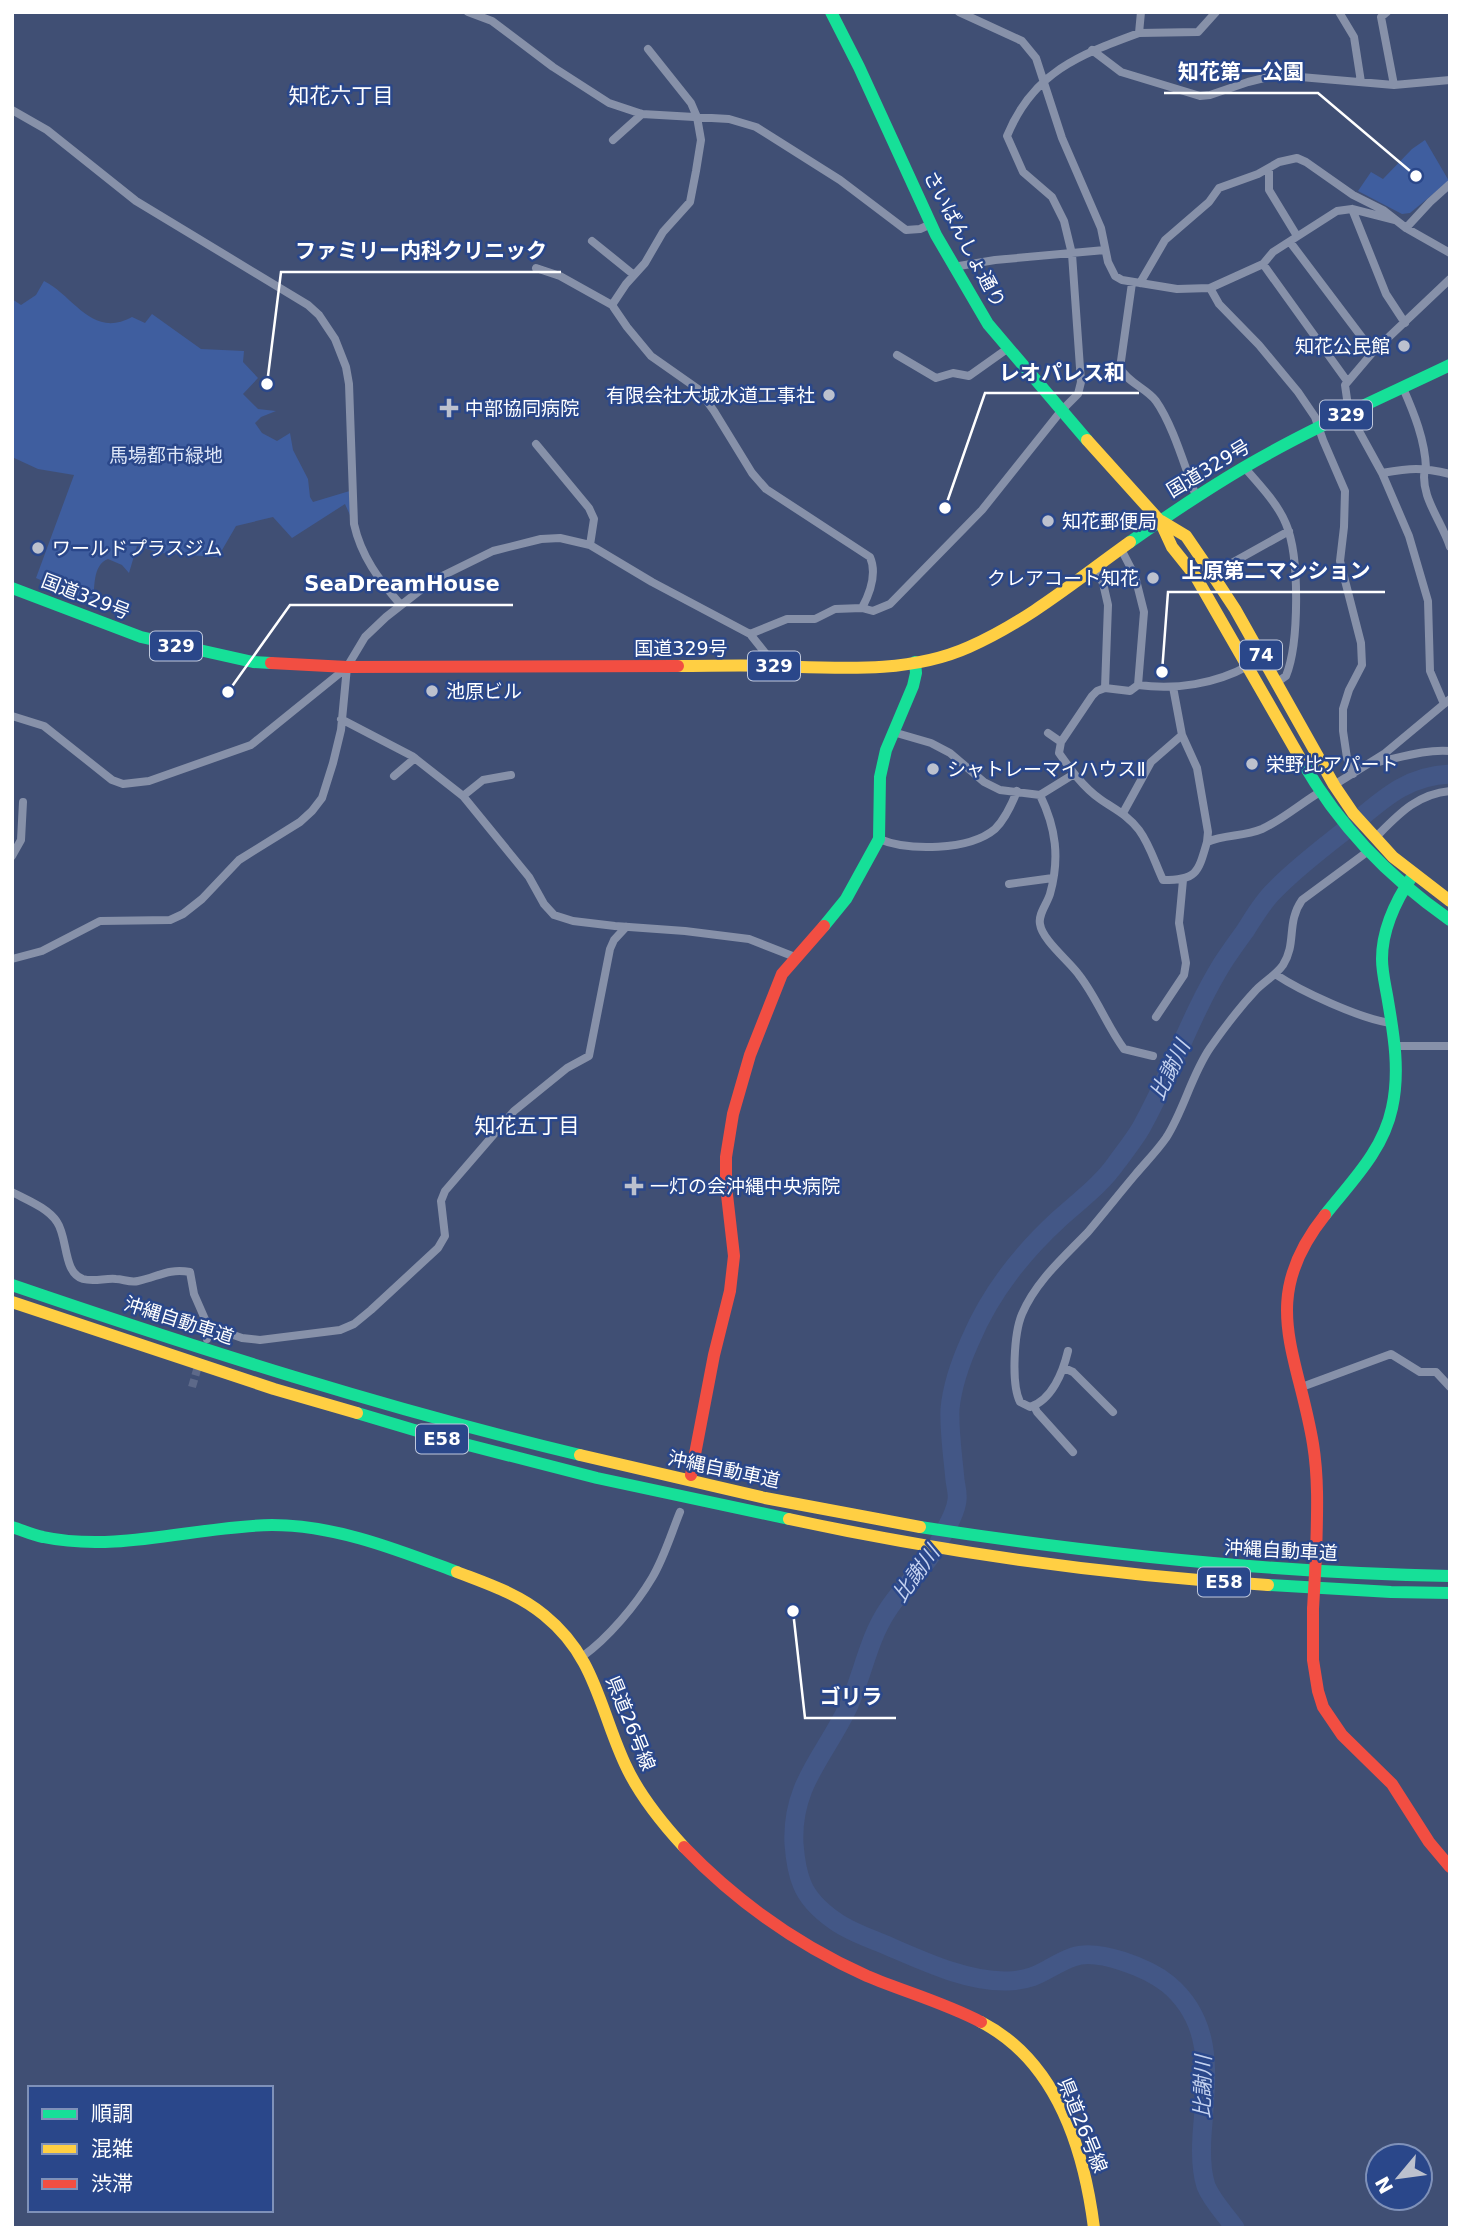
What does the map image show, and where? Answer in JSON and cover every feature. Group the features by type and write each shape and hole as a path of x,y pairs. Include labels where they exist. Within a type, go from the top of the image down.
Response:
{"main road":[{"name":"さいばんしょ通り","path":"831,12 931,224 953,267 988,324 1061,411 1160,521"},
{"name":"国道329号","path":"12,589 122,631 163,643 253,662 347,667 772,666 854,669 915,662 942,656 990,638 1095,569 1196,496 1244,467 1349,413 1450,366"},
{"name":"74","path":"1160,521 1186,536 1212,574 1235,609 1346,803 1374,837 1413,874 1450,901"},
{"name":"74","path":"1160,521 1172,547 1207,595 1335,814 1364,849 1404,887 1450,920"},
{"path":"691,1475 709,1378 730,1292 734,1256 726,1186 729,1135 750,1055 782,974 794,957 832,918 873,853 878,839 880,777 886,750 914,686 915,662"},
{"path":"1413,874 1392,910 1382,946 1397,1071 1387,1128 1360,1173 1315,1225 1301,1247 1287,1294 1287,1324 1290,1356 1316,1461 1316,1556 1311,1656 1319,1699 1342,1735 1402,1797 1426,1838 1450,1867"},
{"name":"沖縄自動車道","path":"12,1285 279,1374 446,1423 600,1463 880,1521 1226,1567 1394,1576 1450,1576"},
{"name":"沖縄自動車道","path":"12,1302 274,1389 441,1438 597,1479 882,1539 999,1557 1224,1582 1450,1593"},
{"name":"県道26号線","path":"12,1527 53,1540 85,1542 253,1526 316,1528 371,1542 490,1584 549,1618 583,1656 627,1770 648,1805 727,1888 755,1911 817,1949 880,1981 962,2012 993,2028 1022,2050 1043,2077 1065,2121 1084,2174 1094,2228"}],"street":[{"path":"467,12 492,20 553,67 609,103 642,114 729,119 756,127 840,180 906,230 920,229 931,224"},
{"path":"959,12 1022,41 1036,58 1062,138 1101,228 1108,262 1115,276 1136,283 1177,289 1210,288 1263,264 1273,253 1330,214 1352,209 1395,220"},
{"path":"1139,33 1141,12"},
{"path":"750,634 787,620 815,619 835,609 881,609 902,593 982,510 1061,411 1078,394 1082,382 1072,254 1064,220 1052,197 1023,172 1007,136 1013,120 1043,81 1061,66 1092,50 1139,33 1198,32 1216,12"},
{"path":"1339,12 1354,37 1361,82"},
{"path":"1387,12 1381,17 1394,85"},
{"path":"611,305 645,263 663,232 690,202 701,140 697,117 691,103 648,49"},
{"path":"1092,50 1121,72 1200,96 1277,75 1394,85 1450,80"},
{"path":"12,110 47,130 127,195 294,296 318,315 335,339 346,367 349,384 356,536 373,569 400,604"},
{"path":"613,140 642,114"},
{"path":"1196,496 1155,400 1123,374 1120,368 1136,283 1166,240 1209,202 1219,188 1288,159 1297,158 1450,253"},
{"path":"1269,168 1269,190 1293,239 1373,352"},
{"path":"1406,228 1450,184"},
{"path":"1352,209 1386,294 1405,323"},
{"path":"592,242 634,275"},
{"path":"953,267 995,260 1105,250"},
{"path":"1263,264 1347,381"},
{"path":"536,268 560,276 611,305 651,356 698,389 752,473 766,489 870,557 873,569 862,608"},
{"path":"1334,785 1371,763 1447,701 1430,671 1428,601 1409,536 1382,473 1349,413 1345,385 1373,352 1450,279"},
{"path":"1210,288 1219,304 1259,345 1315,417 1345,491 1340,562 1361,643 1362,665 1343,709 1347,758 1353,774"},
{"path":"897,355 936,377 953,373 969,376 1007,349"},
{"path":"1403,388 1426,455 1424,474 1427,496 1450,547"},
{"path":"536,444 589,508 594,519 590,545"},
{"path":"1244,467 1285,521 1294,547 1295,643 1286,676 1276,683"},
{"path":"1382,473 1413,467 1450,474"},
{"path":"1212,574 1289,531"},
{"path":"12,716 44,726 112,779 123,784 149,781 251,746 347,667 365,637 400,604 432,581 493,551 541,539 559,538 590,545 652,582 750,634 772,666"},
{"path":"1121,549 1135,576 1144,612 1138,685"},
{"path":"1095,569 1103,583 1108,605 1105,688"},
{"path":"1173,687 1182,735 1197,768 1208,832 1200,866 1195,874 1183,880 1163,880 1138,828 1123,813 1100,799 1074,774 1059,753 1061,742 1097,691 1105,688 1130,691 1138,685 1173,687 1230,676 1248,666"},
{"path":"12,959 42,951 100,922 170,920 183,914 202,899 239,860 313,811 322,798 333,763 347,667"},
{"path":"341,719 415,758 463,796 529,877 544,904 554,915 573,921 748,939 794,957"},
{"path":"893,732 931,743 950,753 984,782 1000,790 1040,795 1074,774"},
{"path":"1048,733 1061,742"},
{"path":"1123,813 1151,762 1182,735"},
{"path":"1371,763 1440,750 1450,751"},
{"path":"394,776 415,758"},
{"path":"463,796 483,780 511,775"},
{"path":"878,839 891,844 924,847 963,844 994,830 1010,808 1017,791"},
{"path":"1374,837 1414,802 1431,794 1450,791"},
{"path":"1207,842 1216,838 1242,836 1263,828 1320,792"},
{"path":"1040,795 1050,818 1056,848 1050,895 1040,917 1043,933 1079,975 1124,1049 1153,1056"},
{"path":"12,856 21,840 23,802"},
{"path":"1068,1351 1064,1368 1054,1386 1034,1406 1020,1402 1016,1388 1016,1330 1023,1312 1053,1266 1088,1231 1165,1140 1212,1045 1257,989 1275,974 1288,955 1295,910 1302,900 1364,849"},
{"path":"1009,884 1053,878"},
{"path":"1156,1017 1185,975 1186,964 1179,923 1183,880"},
{"path":"208,1326 242,1338 260,1340 340,1330 354,1324 371,1310 438,1248 445,1236 441,1200 445,1191 514,1111 567,1068 589,1056 610,949 626,927"},
{"path":"1275,974 1314,995 1377,1021 1390,1023"},
{"path":"1395,1046 1450,1046"},
{"path":"12,1192 52,1216 63,1234 74,1274 80,1278 130,1282 170,1270 190,1272 194,1294 208,1326 207,1339"},
{"path":"1299,1388 1391,1354 1420,1372 1436,1372 1450,1387"},
{"path":"1064,1368 1073,1372 1113,1412"},
{"path":"1034,1406 1073,1452"},
{"path":"583,1656 607,1634 652,1579 680,1512"}],"green space":[{"path":"1425,140 1449,181 1410,213 1402,214 1358,191 1371,172 1383,179 1412,149"},
{"name":"馬場都市緑地","path":"44,281 94,319 106,323 132,317 145,323 152,314 201,349 244,351 243,362 258,378 243,394 258,409 276,411 261,417 255,423 262,433 277,441 290,433 293,450 308,479 313,502 353,490 354,524 345,504 292,538 273,517 236,526 218,557 160,553 137,546 129,573 122,565 108,559 99,566 93,603 36,578 74,475 38,469 12,457 12,299 21,305 36,295"}],"waterway":[{"name":"比謝川","path":"1235,2228 1212,2197 1203,2174 1206,2074 1201,2035 1194,2017 1168,1984 1136,1966 1096,1955 1073,1957 1035,1976 1018,1980 975,1978 942,1968 858,1934 825,1914 805,1890 796,1859 795,1823 804,1787 849,1705 880,1622 930,1557 953,1514 957,1495 950,1409 960,1366 987,1306 1032,1246 1104,1178 1135,1137 1152,1108 1211,984 1227,956 1271,894 1303,864 1386,797 1421,779 1450,774"}],"tunnel":[{"path":"192,1387 199,1363"}],"traffic: fast":[{"path":"831,12 936,235 988,324 1087,440"},
{"path":"1130,542 1228,477 1293,440 1450,365"},
{"path":"12,588 141,637 253,662 271,663"},
{"path":"824,926 846,899 879,839 880,777 886,750 913,686 915,662"},
{"path":"1300,758 1331,806 1366,848 1405,885 1450,920"},
{"path":"1325,1215 1374,1152 1388,1124 1396,1081 1392,1027 1382,959 1384,936 1391,915 1413,875"},
{"path":"12,1285 294,1377 436,1418 580,1455"},
{"path":"357,1413 441,1438 597,1478 789,1519"},
{"path":"12,1527 43,1537 100,1542 243,1526 296,1526 366,1540 457,1572"},
{"path":"920,1527 1052,1546 1185,1560 1317,1571 1450,1576"},
{"path":"1268,1585 1450,1593"}],"traffic: slow":[{"path":"1087,440 1160,521"},
{"path":"1160,521 1172,547 1196,577 1300,758"},
{"path":"1161,521 1186,536 1212,574 1235,609 1334,785 1353,813 1393,857 1450,901"},
{"path":"678,666 873,667 922,662 946,656 1012,625 1130,542"},
{"path":"12,1302 274,1389 357,1413"},
{"path":"580,1455 765,1498 920,1527"},
{"path":"789,1519 907,1542 1027,1561 1268,1585"},
{"path":"457,1572 524,1601 561,1631 586,1666 616,1743 637,1787 684,1847"},
{"path":"981,2022 1007,2039 1029,2060 1047,2083 1062,2110 1083,2168 1094,2228"}],"traffic: jam":[{"path":"271,663 347,667 678,666"},
{"path":"691,1475 714,1355 730,1291 734,1256 726,1186 726,1157 733,1114 750,1055 782,974 824,926"},
{"path":"1316,1556 1315,1458 1292,1354 1287,1301 1292,1274 1304,1245 1325,1215"},
{"path":"1313,1609 1316,1556"},
{"path":"1313,1609 1313,1660 1323,1707 1342,1735 1392,1784 1429,1842 1450,1867"},
{"path":"684,1847 725,1886 792,1936 867,1976 981,2022"}],"place":[{"name":"知花第一公園","path":"1416,176"},
{"name":"知花公民館","path":"1404,346"},
{"name":"ファミリー内科クリニック","path":"267,384"},
{"name":"有限会社大城水道工事社","path":"829,395"},
{"name":"中部協同病院","path":"449,408"},
{"name":"レオパレス和","path":"945,508"},
{"name":"知花郵便局","path":"1048,521"},
{"name":"ワールドプラスジム","path":"38,548"},
{"name":"クレアコート知花","path":"1153,578"},
{"name":"上原第二マンション","path":"1162,672"},
{"name":"池原ビル","path":"432,691"},
{"name":"SeaDreamHouse","path":"228,692"},
{"name":"栄野比アパート","path":"1252,764"},
{"name":"シャトレーマイハウスⅡ","path":"933,769"},
{"name":"一灯の会沖縄中央病院","path":"634,1186"},
{"name":"ゴリラ","path":"793,1611"}],"district":[{"name":"知花六丁目","path":"341,96"},
{"name":"知花五丁目","path":"527,1126"}]}
